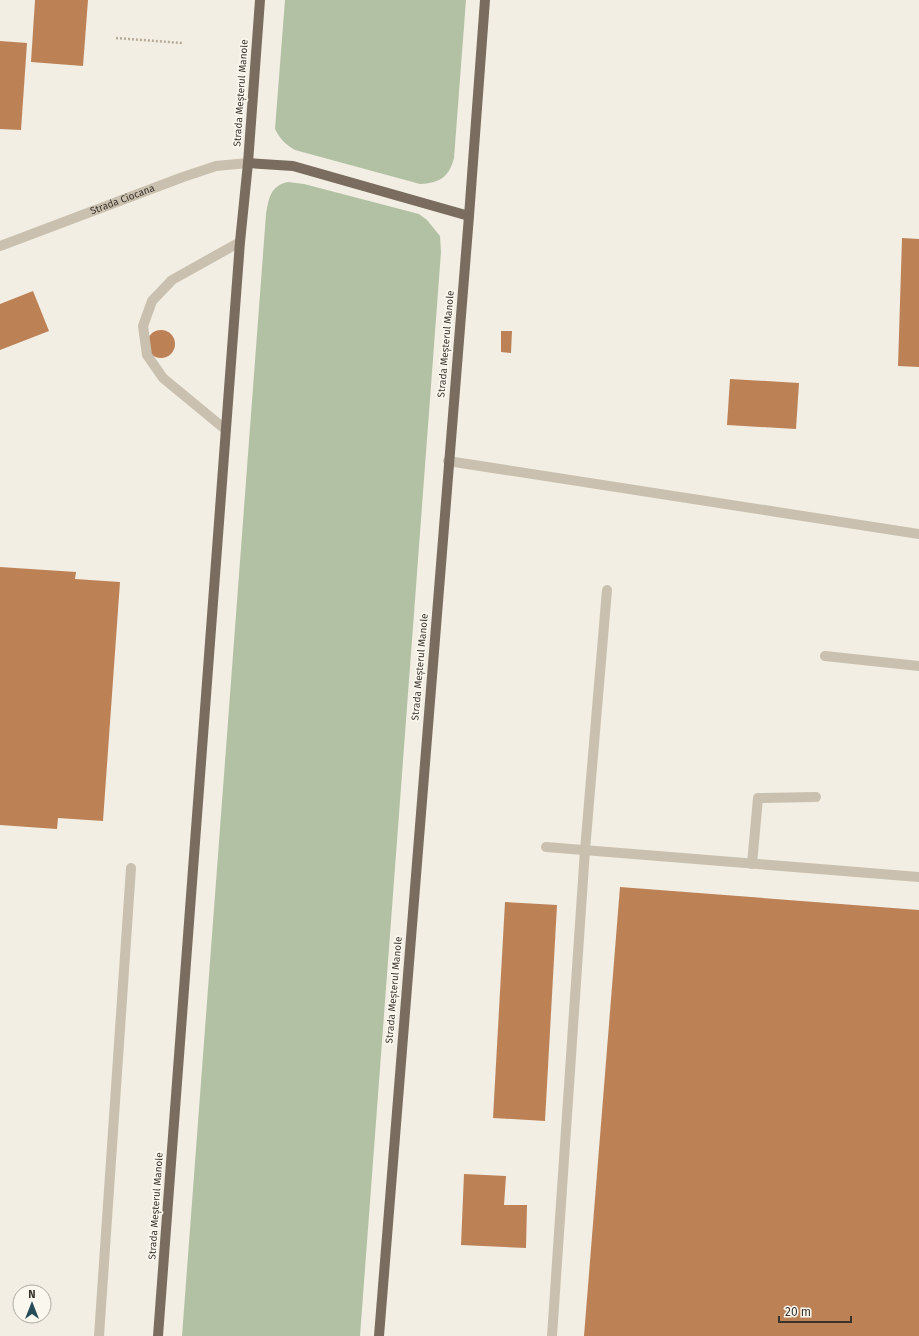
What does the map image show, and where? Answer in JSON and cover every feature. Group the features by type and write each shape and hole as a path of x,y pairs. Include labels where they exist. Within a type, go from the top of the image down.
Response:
{"main road":[{"name":"Strada Meșterul Manole","path":"158,1336 240,242 248,163 260,0"},
{"name":"Strada Meșterul Manole","path":"378,1336 469,216 485,0"},
{"path":"248,163 293,166 469,216"}],"street":[{"name":"Strada Ciocana","path":"0,246 183,177 216,166 248,163"},
{"path":"226,430 163,378 147,355 143,326 152,301 172,280 240,242"},
{"path":"448,462 919,534"},
{"path":"552,1336 585,850 607,590"},
{"path":"825,656 919,666"},
{"path":"752,864 758,798 816,797"},
{"path":"546,847 919,877"},
{"path":"98,1336 131,868"}],"path":[{"path":"116,38 182,43"}],"green space":[{"path":"285,0 466,0 454,158 452,165 443,178 433,182 420,184 295,150 279,136 275,129"},
{"path":"288,182 304,184 419,214 427,220 440,236 441,252 360,1336 182,1336 266,214 271,194 277,186"}],"building":[{"path":"35,0 88,0 83,66 31,62"},
{"path":"0,41 27,43 21,130 0,129"},
{"path":"902,238 919,239 919,367 898,366"},
{"path":"33,291 49,331 0,350 0,304"},
{"path":"161,330 171,334 175,344 171,354 161,358 151,354 147,344 151,334"},
{"path":"501,331 512,331 511,353 501,352"},
{"path":"730,379 799,383 796,429 727,425"},
{"path":"0,567 76,572 75,579 120,582 103,821 58,818 57,829 0,825"},
{"path":"620,887 919,910 919,1336 584,1336"},
{"path":"505,902 557,905 545,1121 493,1118"},
{"path":"464,1174 506,1176 504,1205 527,1205 526,1248 461,1245"}]}
